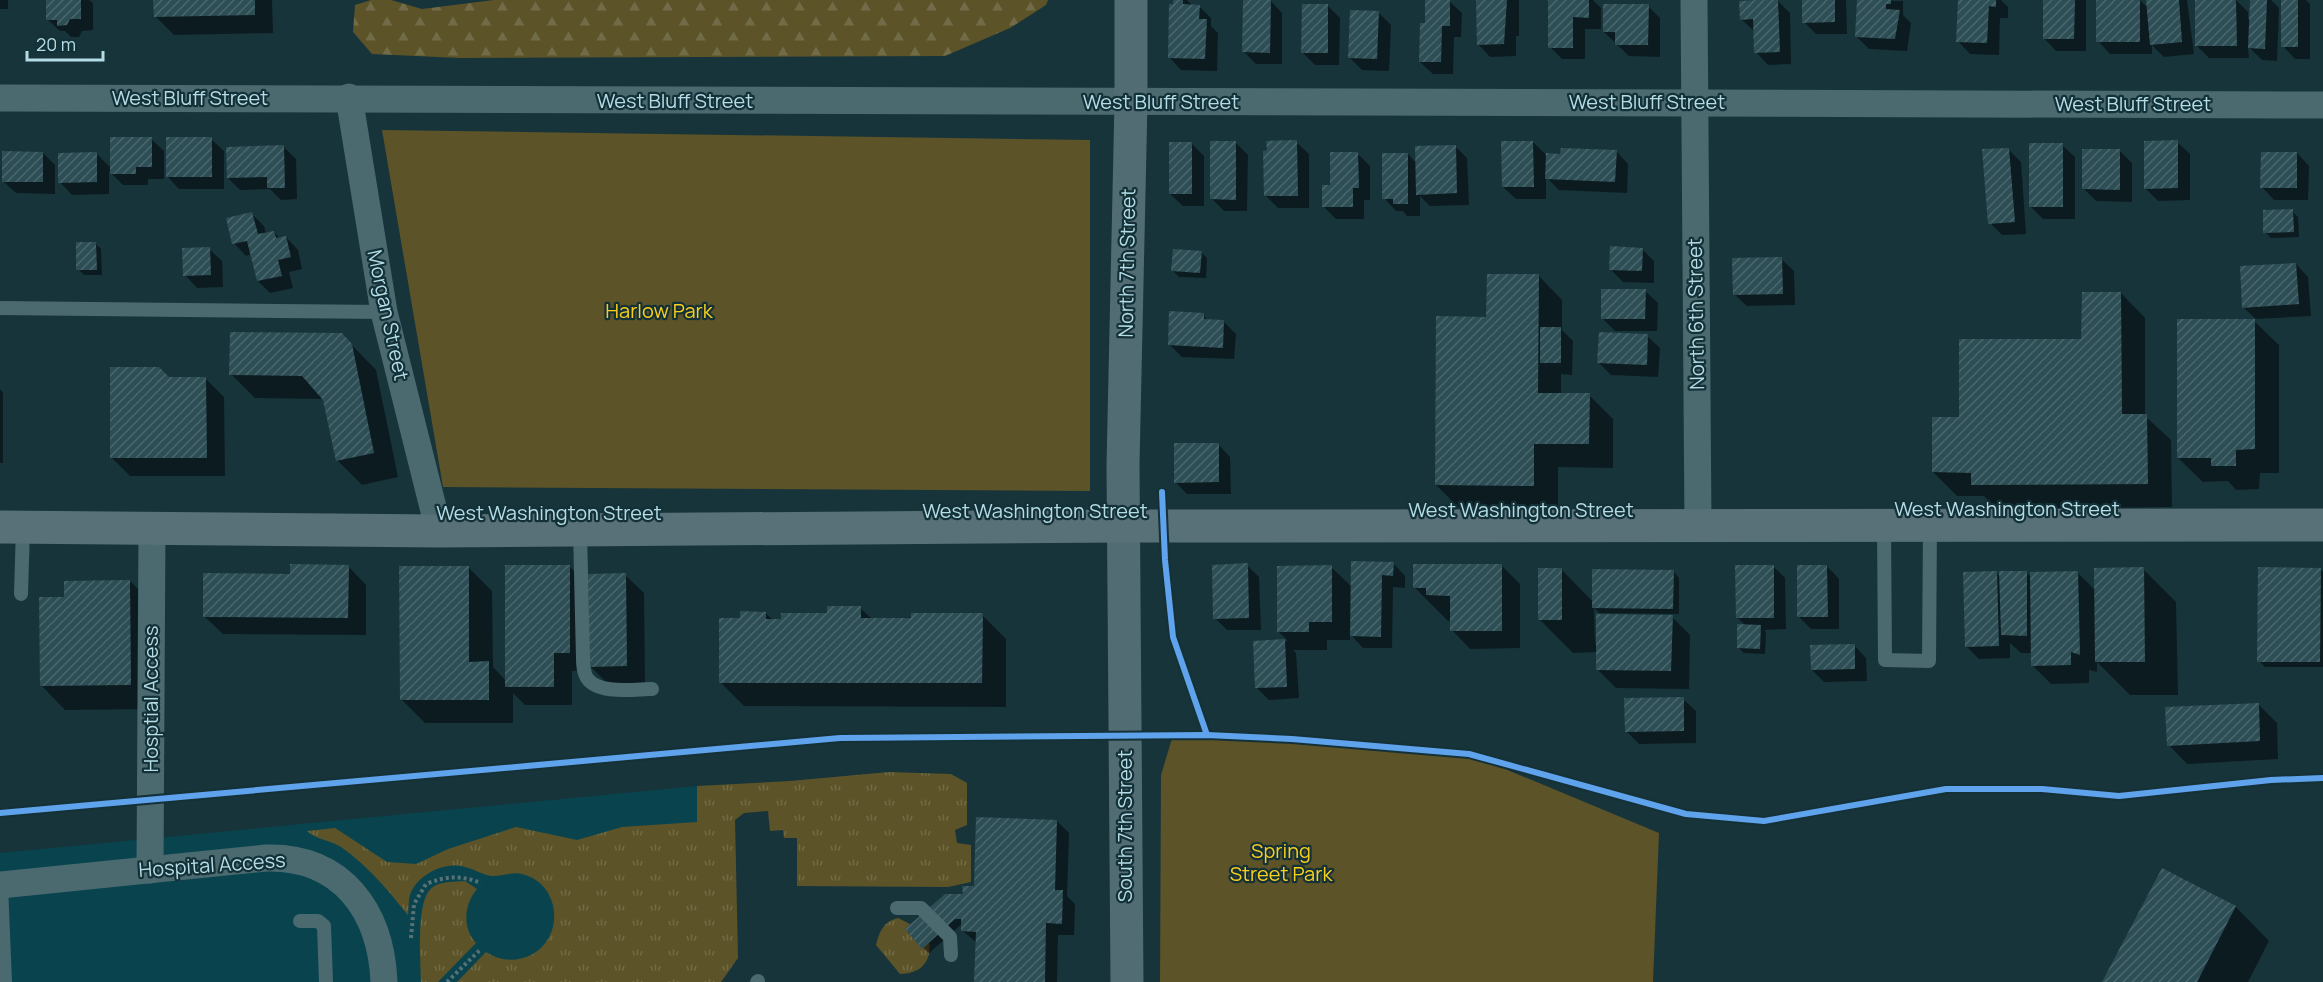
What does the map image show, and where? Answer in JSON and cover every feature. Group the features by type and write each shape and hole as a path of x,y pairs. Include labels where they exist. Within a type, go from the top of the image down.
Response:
{"main road":[{"name":"West Washington Street","path":"11,527 439,531 1124,526 2323,525"}],"street":[{"name":"North 7th Street","path":"1124,526 1122,465 1131,102 1131,0"},
{"name":"North 6th Street","path":"1694,0 1698,526"},
{"name":"West Bluff Street","path":"0,98 349,97 1131,102 1693,101 2323,105"},
{"name":"Morgan Street","path":"349,97 384,312 439,531"},
{"name":"South 7th Street","path":"1124,526 1126,982"},
{"name":"Hosptial Access","path":"150,870 152,528"},
{"name":"Hospital Access","path":"1,885 288,857 327,871 342,882 368,913 382,949 384,982"}],"lane":[{"path":"0,308 384,312"},
{"path":"1884,526 1885,660 1929,661 1930,525"},
{"path":"11,527 21,594"},
{"path":"580,530 583,659 586,678 592,683 610,688 652,689"},
{"path":"1,885 5,982"},
{"path":"897,908 921,908 950,937 951,955"},
{"path":"300,921 318,921 324,926 326,982"}],"path":[{"path":"411,938 414,904 426,884 459,877 481,883"},
{"path":"447,982 481,949"}],"shaded area":[{"path":"697,786 699,982 0,982 0,853"}],"green space":[{"path":"371,0 391,0 422,9 494,0 1048,0 1046,5 1010,28 945,56 460,58 372,54 353,32 355,5"},
{"name":"Harlow Park","path":"382,130 1090,140 1090,491 443,487"},
{"name":"Spring Street Park","path":"1173,735 1469,754 1659,833 1653,982 1160,982 1161,775"},
{"path":"889,772 951,774 967,783 967,825 955,830 957,843 971,845 971,882 948,887 797,886 797,838 784,838 783,830 770,831 768,811 744,813 735,820 738,958 721,982 457,982 486,952 498,958 515,960 533,954 543,946 550,936 554,913 552,901 539,882 518,873 492,876 458,866 442,867 427,874 415,885 410,894 408,915 377,878 360,862 341,847 307,831 335,828 387,862 416,864 448,849 516,827 577,840 622,827 697,822 697,786"},
{"path":"465,881 477,889 469,902 466,916 468,930 476,943 438,982 421,982 421,916 427,893 440,884"},
{"path":"898,918 910,924 906,929 929,942 929,955 926,961 923,966 913,972 900,974 876,945 883,928"}],"building":[{"path":"46,0 81,0 81,19 70,19 67,25 57,26 57,20 46,20"},
{"path":"153,0 255,0 255,15 154,17"},
{"path":"1173,0 1183,0 1183,4 1200,5 1199,19 1207,19 1205,59 1168,58 1169,4 1173,4"},
{"path":"1243,0 1271,0 1270,53 1242,52"},
{"path":"1425,0 1450,0 1450,26 1442,26 1441,62 1419,62 1420,23 1425,23"},
{"path":"1476,0 1507,0 1504,44 1477,45"},
{"path":"1548,0 1589,0 1589,18 1573,17 1573,48 1548,48"},
{"path":"1778,0 1780,52 1754,53 1753,19 1740,20 1739,1"},
{"path":"1802,0 1835,0 1835,22 1802,23"},
{"path":"1857,0 1891,0 1891,4 1886,4 1886,9 1900,10 1895,39 1855,37"},
{"path":"1958,0 1996,0 1996,7 1989,6 1987,43 1956,42"},
{"path":"2043,0 2075,0 2074,39 2043,39"},
{"path":"2096,0 2140,0 2140,42 2096,42"},
{"path":"2146,0 2179,0 2182,42 2150,45"},
{"path":"2195,0 2236,0 2237,46 2195,46"},
{"path":"2250,0 2267,0 2265,49 2248,48"},
{"path":"2281,0 2298,0 2298,47 2281,47"},
{"path":"1302,4 1328,4 1328,53 1301,53"},
{"path":"1603,4 1649,4 1648,45 1615,45 1615,32 1603,32"},
{"path":"1350,10 1379,11 1377,59 1348,58"},
{"path":"110,137 152,137 152,167 136,167 136,174 110,174"},
{"path":"166,137 212,137 212,177 166,177"},
{"path":"1297,140 1298,196 1264,196 1263,151 1267,150 1266,141"},
{"path":"2178,140 2178,188 2144,189 2144,141"},
{"path":"1210,141 1236,141 1236,200 1210,199"},
{"path":"1501,141 1533,141 1534,187 1502,187"},
{"path":"1169,142 1192,142 1192,194 1169,194"},
{"path":"2029,143 2063,143 2063,207 2029,207"},
{"path":"284,145 285,188 267,188 267,177 227,178 226,147"},
{"path":"1456,145 1457,193 1416,195 1415,146"},
{"path":"1561,148 1617,150 1615,182 1545,179 1546,153 1560,154"},
{"path":"2009,148 2015,222 1988,224 1982,149"},
{"path":"2082,149 2120,149 2120,190 2082,189"},
{"path":"2,151 43,152 43,182 2,182"},
{"path":"97,152 97,182 58,183 58,153"},
{"path":"1330,152 1358,152 1359,188 1353,188 1353,207 1322,207 1322,185 1330,185"},
{"path":"2261,152 2297,152 2297,188 2260,188"},
{"path":"1382,153 1408,153 1408,204 1393,204 1393,199 1382,199"},
{"path":"2293,209 2294,232 2263,233 2263,210"},
{"path":"252,212 258,234 274,231 276,238 286,236 291,257 278,260 282,276 257,281 247,241 232,244 226,218"},
{"path":"76,242 96,242 97,270 76,270"},
{"path":"1610,246 1643,248 1642,271 1609,270"},
{"path":"210,247 211,275 183,276 182,248"},
{"path":"1173,249 1202,251 1200,273 1171,271"},
{"path":"1782,257 1783,294 1733,295 1732,258"},
{"path":"2296,263 2299,304 2242,308 2240,266"},
{"path":"1487,274 1539,274 1538,393 1590,393 1589,444 1534,444 1534,486 1435,485 1436,316 1486,317"},
{"path":"1601,289 1646,289 1645,319 1601,319"},
{"path":"2082,292 2121,292 2122,414 2147,414 2148,484 1971,485 1971,473 1932,472 1932,417 1959,417 1959,339 2081,339"},
{"path":"1169,311 1204,313 1204,319 1224,320 1223,348 1168,345"},
{"path":"2177,319 2255,319 2255,449 2236,450 2236,466 2211,466 2211,458 2177,458"},
{"path":"1540,327 1561,327 1561,363 1540,363"},
{"path":"230,332 342,333 352,344 374,453 336,461 323,400 302,376 229,375"},
{"path":"1599,332 1648,334 1647,365 1597,363"},
{"path":"110,367 159,367 169,377 206,377 207,458 110,458"},
{"path":"1174,443 1219,443 1219,482 1174,483"},
{"path":"1351,561 1394,562 1393,576 1382,575 1381,637 1350,636"},
{"path":"1248,563 1249,618 1213,619 1212,565"},
{"path":"290,564 349,565 348,618 203,617 203,573 290,574"},
{"path":"1413,564 1502,564 1502,631 1450,631 1450,596 1426,595 1426,588 1413,588"},
{"path":"505,565 570,565 570,653 554,653 554,687 505,687"},
{"path":"1332,565 1332,622 1309,622 1309,632 1277,632 1277,566"},
{"path":"1735,565 1774,565 1774,618 1736,618"},
{"path":"1797,565 1827,565 1828,617 1797,617"},
{"path":"399,566 469,566 469,662 489,661 489,700 400,700"},
{"path":"2144,567 2145,662 2095,662 2094,568"},
{"path":"2258,567 2321,568 2320,662 2257,662"},
{"path":"1538,568 1562,568 1562,620 1538,620"},
{"path":"1592,569 1674,570 1673,609 1592,608"},
{"path":"1997,571 1999,646 1965,647 1963,572"},
{"path":"1999,571 2027,571 2027,636 2001,635"},
{"path":"2078,571 2080,655 2071,652 2071,665 2031,666 2030,572"},
{"path":"626,573 627,666 589,667 588,574"},
{"path":"130,580 131,685 40,686 39,597 64,597 64,581"},
{"path":"827,606 861,606 861,618 911,618 911,613 983,613 982,683 719,683 719,618 740,618 740,611 766,612 766,619 781,619 781,613 827,613"},
{"path":"1596,614 1673,615 1671,671 1596,670"},
{"path":"1737,624 1761,625 1760,649 1737,648"},
{"path":"1285,639 1287,687 1255,688 1253,641"},
{"path":"1855,644 1855,669 1811,670 1810,645"},
{"path":"1684,697 1684,731 1625,732 1624,698"},
{"path":"2259,703 2260,741 2167,746 2165,707"},
{"path":"976,817 1057,820 1055,890 1063,890 1062,924 1046,923 1045,982 974,982 976,932 961,931 961,919 955,919 922,949 905,929 945,894 963,894 962,886 974,886"},
{"path":"2162,868 2236,906 2197,982 2102,982"}],"cycle path":[{"path":"1162,492 1165,560 1173,637 1207,735"},
{"path":"0,813 840,738 1207,735 1292,739 1469,754 1686,814 1764,821 1946,789 2042,789 2119,796 2271,780 2323,778"}]}
